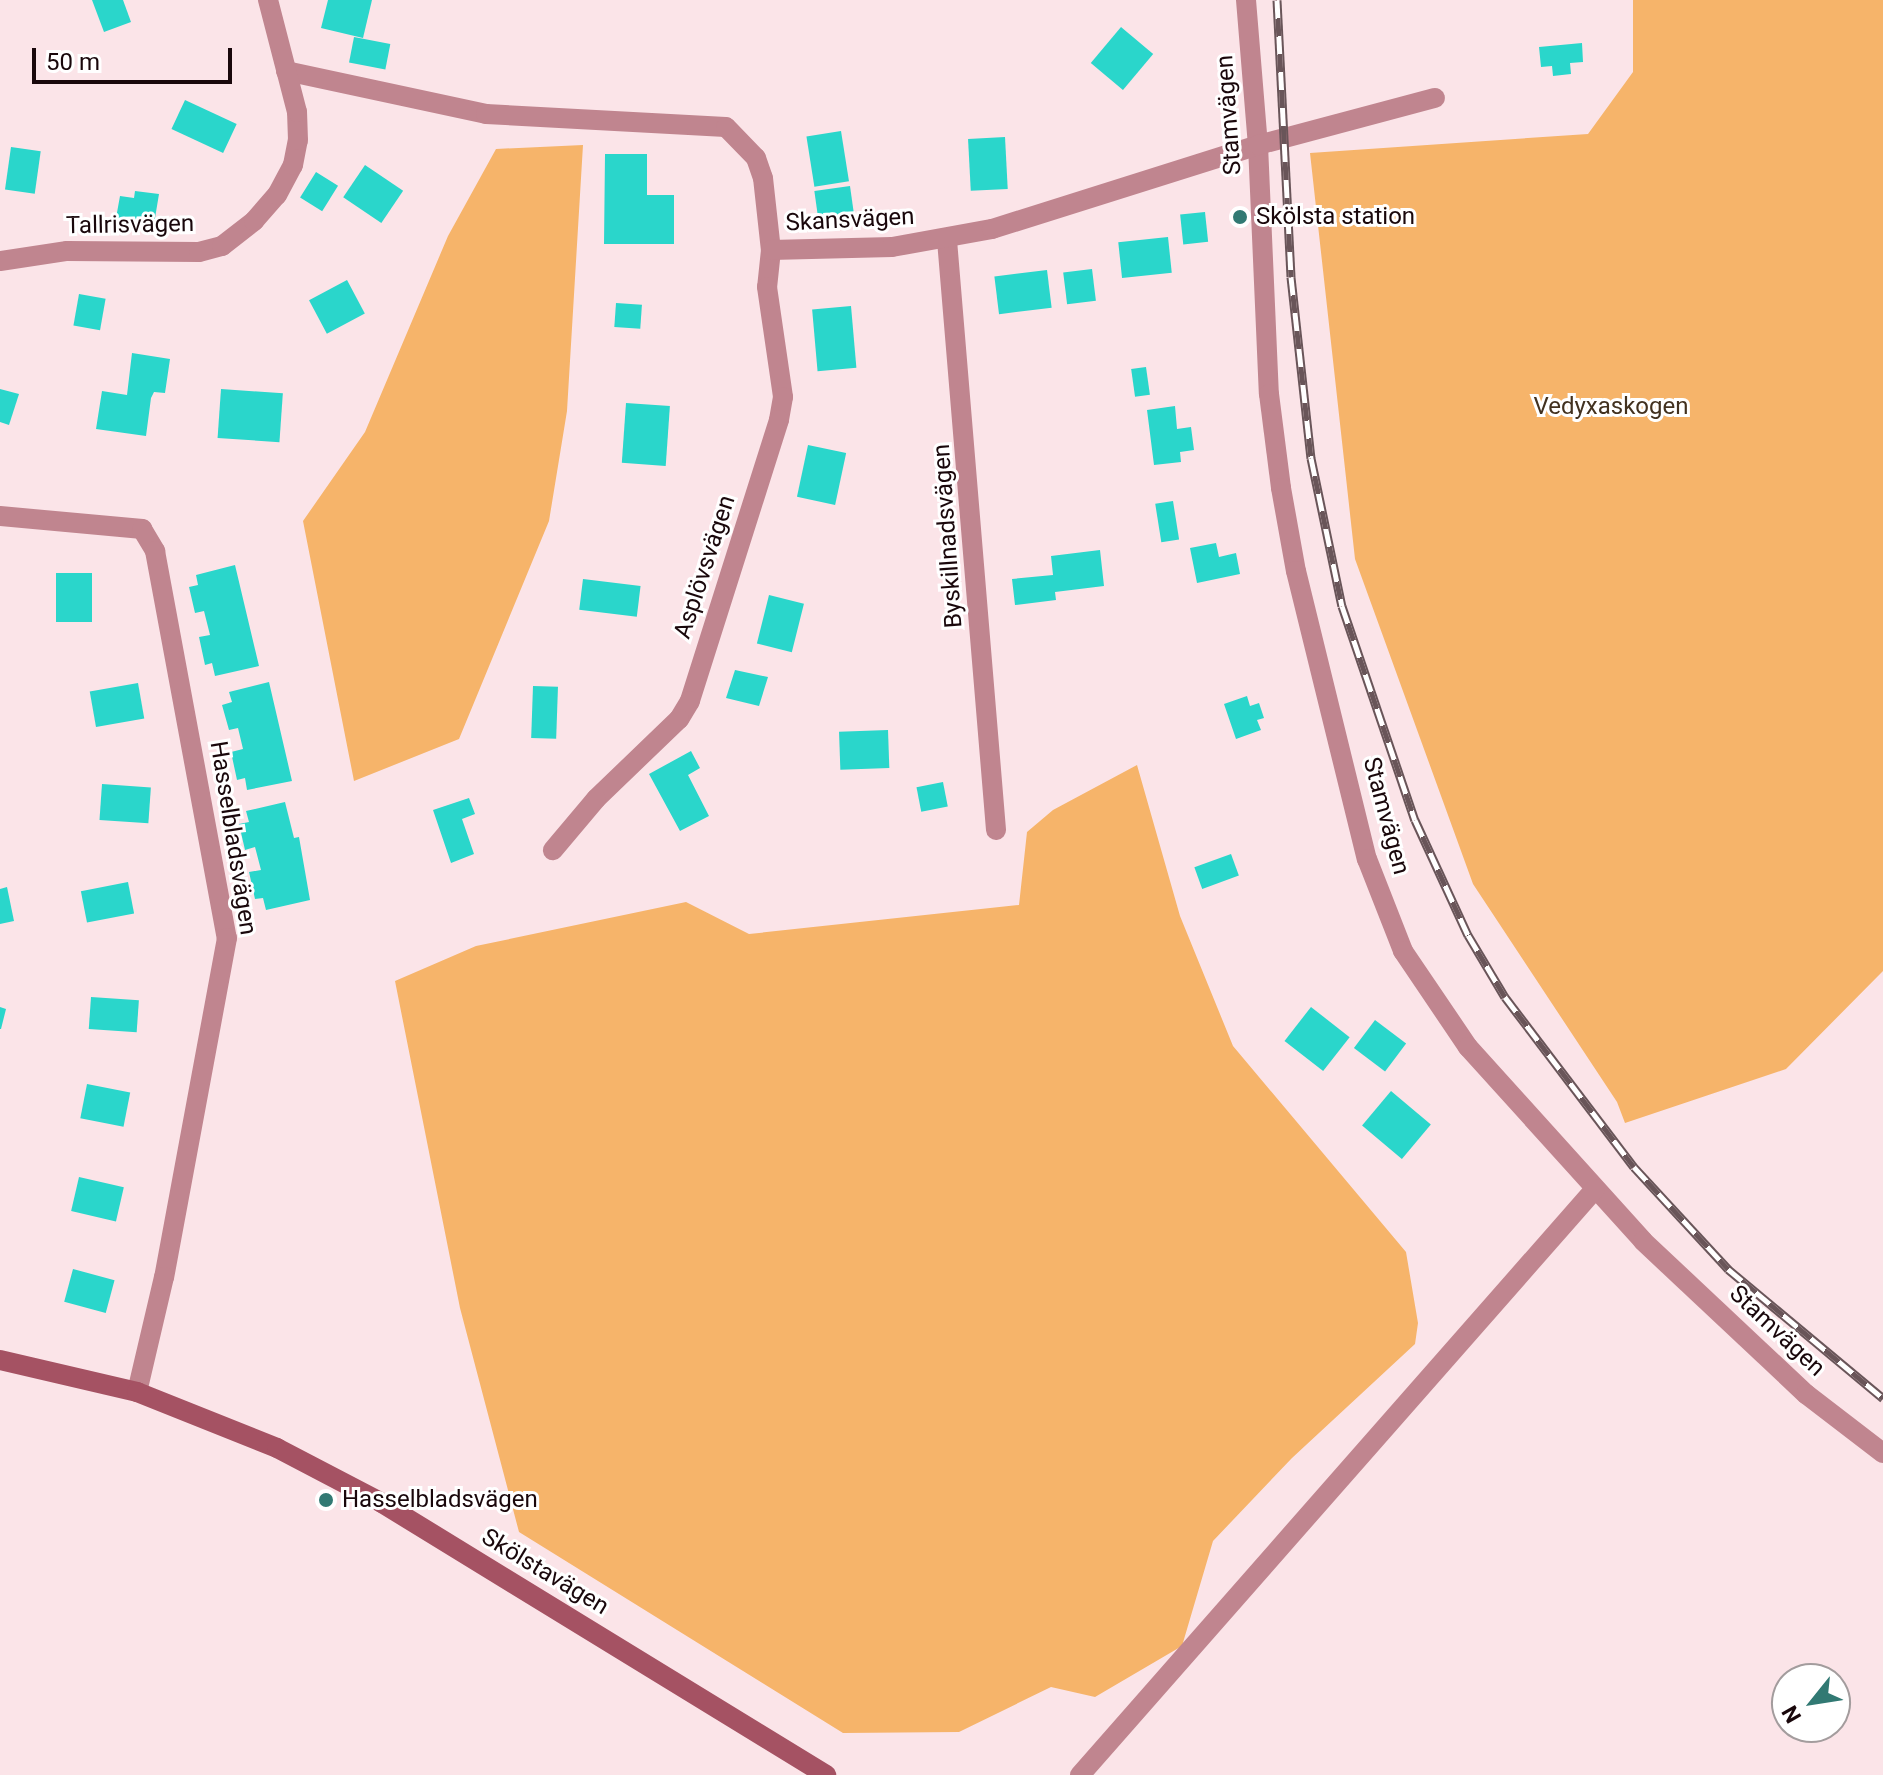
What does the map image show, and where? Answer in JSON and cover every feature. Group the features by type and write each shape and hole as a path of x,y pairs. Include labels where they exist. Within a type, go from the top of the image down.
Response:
{"street":[{"name":"Tallrisvägen","path":"0,261 67,251 199,252 222,246 277,195 293,165 297,112 268,0"},
{"name":"Stamvägen","path":"1246,0 1258,145 1269,394 1281,488 1296,571 1367,859 1403,951 1454,1027 1528,1119 1595,1189 1806,1394 1883,1453"},
{"name":"Skansvägen","path":"286,71 486,114 726,127 756,158 771,250 892,247 947,240 1258,145 1435,98"},
{"name":"Byskillnadsvägen","path":"947,240 996,830"},
{"name":"Asplövsvägen","path":"553,850 596,799 679,719 690,701 779,420 783,397 767,287 771,250"},
{"name":"Hasselbladsvägen","path":"0,516 142,529 155,551 227,938 164,1277 137,1392"},
{"path":"1080,1775 1595,1189"},
{"name":"Skölstavägen","path":"0,1360 137,1392 277,1448 382,1503 826,1775"}],"green space":[{"name":"Vedyxaskogen","path":"1633,0 1883,0 1883,971 1786,1069 1625,1123 1617,1102 1473,884 1355,559 1310,153 1588,134 1633,72"},
{"path":"583,145 567,411 549,521 459,739 354,781 303,521 365,432 448,236 496,149"},
{"path":"1137,765 1180,916 1233,1046 1406,1252 1418,1323 1415,1344 1292,1458 1213,1541 1182,1646 1095,1697 1051,1687 959,1732 843,1733 519,1532 460,1308 395,981 476,946 686,902 749,934 1019,905 1027,832 1053,810"}],"building":[{"path":"92,0 123,0 131,22 104,32"},
{"path":"328,0 372,0 363,38 321,28"},
{"path":"1121,27 1153,54 1123,90 1091,63"},
{"path":"354,37 390,44 385,70 349,63"},
{"path":"1582,43 1583,62 1570,63 1571,74 1553,76 1552,66 1541,67 1539,47"},
{"path":"185,100 237,124 223,153 171,129"},
{"path":"841,131 849,181 814,187 806,136"},
{"path":"1005,137 1008,189 971,191 968,139"},
{"path":"11,147 41,151 35,194 5,190"},
{"path":"605,154 647,154 647,195 674,195 674,244 604,244"},
{"path":"365,165 403,191 381,223 343,197"},
{"path":"316,172 338,186 322,211 300,197"},
{"path":"850,186 854,213 818,218 814,191"},
{"path":"135,191 159,194 154,224 116,218 120,196 134,198"},
{"path":"1205,212 1208,242 1183,244 1180,215"},
{"path":"1168,237 1172,273 1122,278 1118,242"},
{"path":"1092,269 1096,301 1067,304 1063,273"},
{"path":"1047,270 1052,308 999,314 994,276"},
{"path":"347,280 365,314 327,334 309,300"},
{"path":"79,294 106,299 100,330 73,326"},
{"path":"616,303 642,305 640,329 614,327"},
{"path":"851,306 856,368 818,371 812,309"},
{"path":"132,353 170,359 165,393 154,392 151,398 146,436 96,429 102,391 127,395"},
{"path":"1146,367 1150,395 1135,397 1131,369"},
{"path":"0,389 19,394 9,425 0,422"},
{"path":"221,389 283,393 279,442 218,438"},
{"path":"626,403 670,406 666,466 622,463"},
{"path":"1175,406 1177,429 1191,427 1194,450 1180,452 1181,462 1154,465 1147,410"},
{"path":"808,445 846,453 835,505 797,497"},
{"path":"1173,501 1179,540 1161,542 1155,504"},
{"path":"1216,543 1219,557 1236,553 1240,574 1197,583 1190,548"},
{"path":"1100,550 1104,586 1055,592 1056,600 1015,605 1012,579 1053,575 1051,556"},
{"path":"235,565 259,666 215,676 212,663 205,665 199,637 210,635 204,611 195,613 189,587 198,585 196,575"},
{"path":"56,573 92,573 92,622 56,622"},
{"path":"583,579 641,586 637,617 579,610"},
{"path":"769,595 804,604 792,652 757,644"},
{"path":"735,670 768,677 759,706 726,698"},
{"path":"269,682 292,781 247,790 245,778 237,780 231,752 243,749 238,728 229,730 222,705 232,702 229,692"},
{"path":"138,683 144,718 96,727 90,692"},
{"path":"533,686 558,687 556,739 531,738"},
{"path":"1247,696 1250,706 1259,703 1264,718 1257,720 1261,730 1236,739 1224,704"},
{"path":"888,730 889,768 840,770 839,732"},
{"path":"691,751 700,768 688,775 709,816 680,831 649,774"},
{"path":"943,782 948,807 921,812 916,787"},
{"path":"102,784 151,787 148,823 99,820"},
{"path":"469,798 475,814 462,819 474,854 451,863 433,810"},
{"path":"285,802 294,838 299,837 310,900 266,910 263,898 255,899 249,872 261,870 255,847 245,850 239,824 249,822 246,811"},
{"path":"1231,854 1239,876 1202,889 1194,867"},
{"path":"128,882 134,913 87,923 81,891"},
{"path":"7,887 14,921 0,924 0,889"},
{"path":"91,997 139,1000 137,1032 89,1029"},
{"path":"0,1007 6,1009 1,1029 0,1029"},
{"path":"1311,1007 1350,1037 1323,1071 1285,1041"},
{"path":"1375,1020 1406,1043 1385,1071 1354,1048"},
{"path":"87,1084 130,1092 124,1127 80,1118"},
{"path":"1391,1091 1431,1124 1402,1159 1362,1125"},
{"path":"79,1177 124,1187 116,1221 71,1211"},
{"path":"73,1269 115,1280 106,1313 64,1302"}],"railway":[{"path":"1277,0 1291,277 1311,458 1342,606 1415,820 1468,935 1505,997 1634,1167 1728,1269 1883,1398"}],"place":[{"name":"Skölsta station","path":"1240,217"},
{"name":"Hasselbladsvägen","path":"326,1500"}]}
